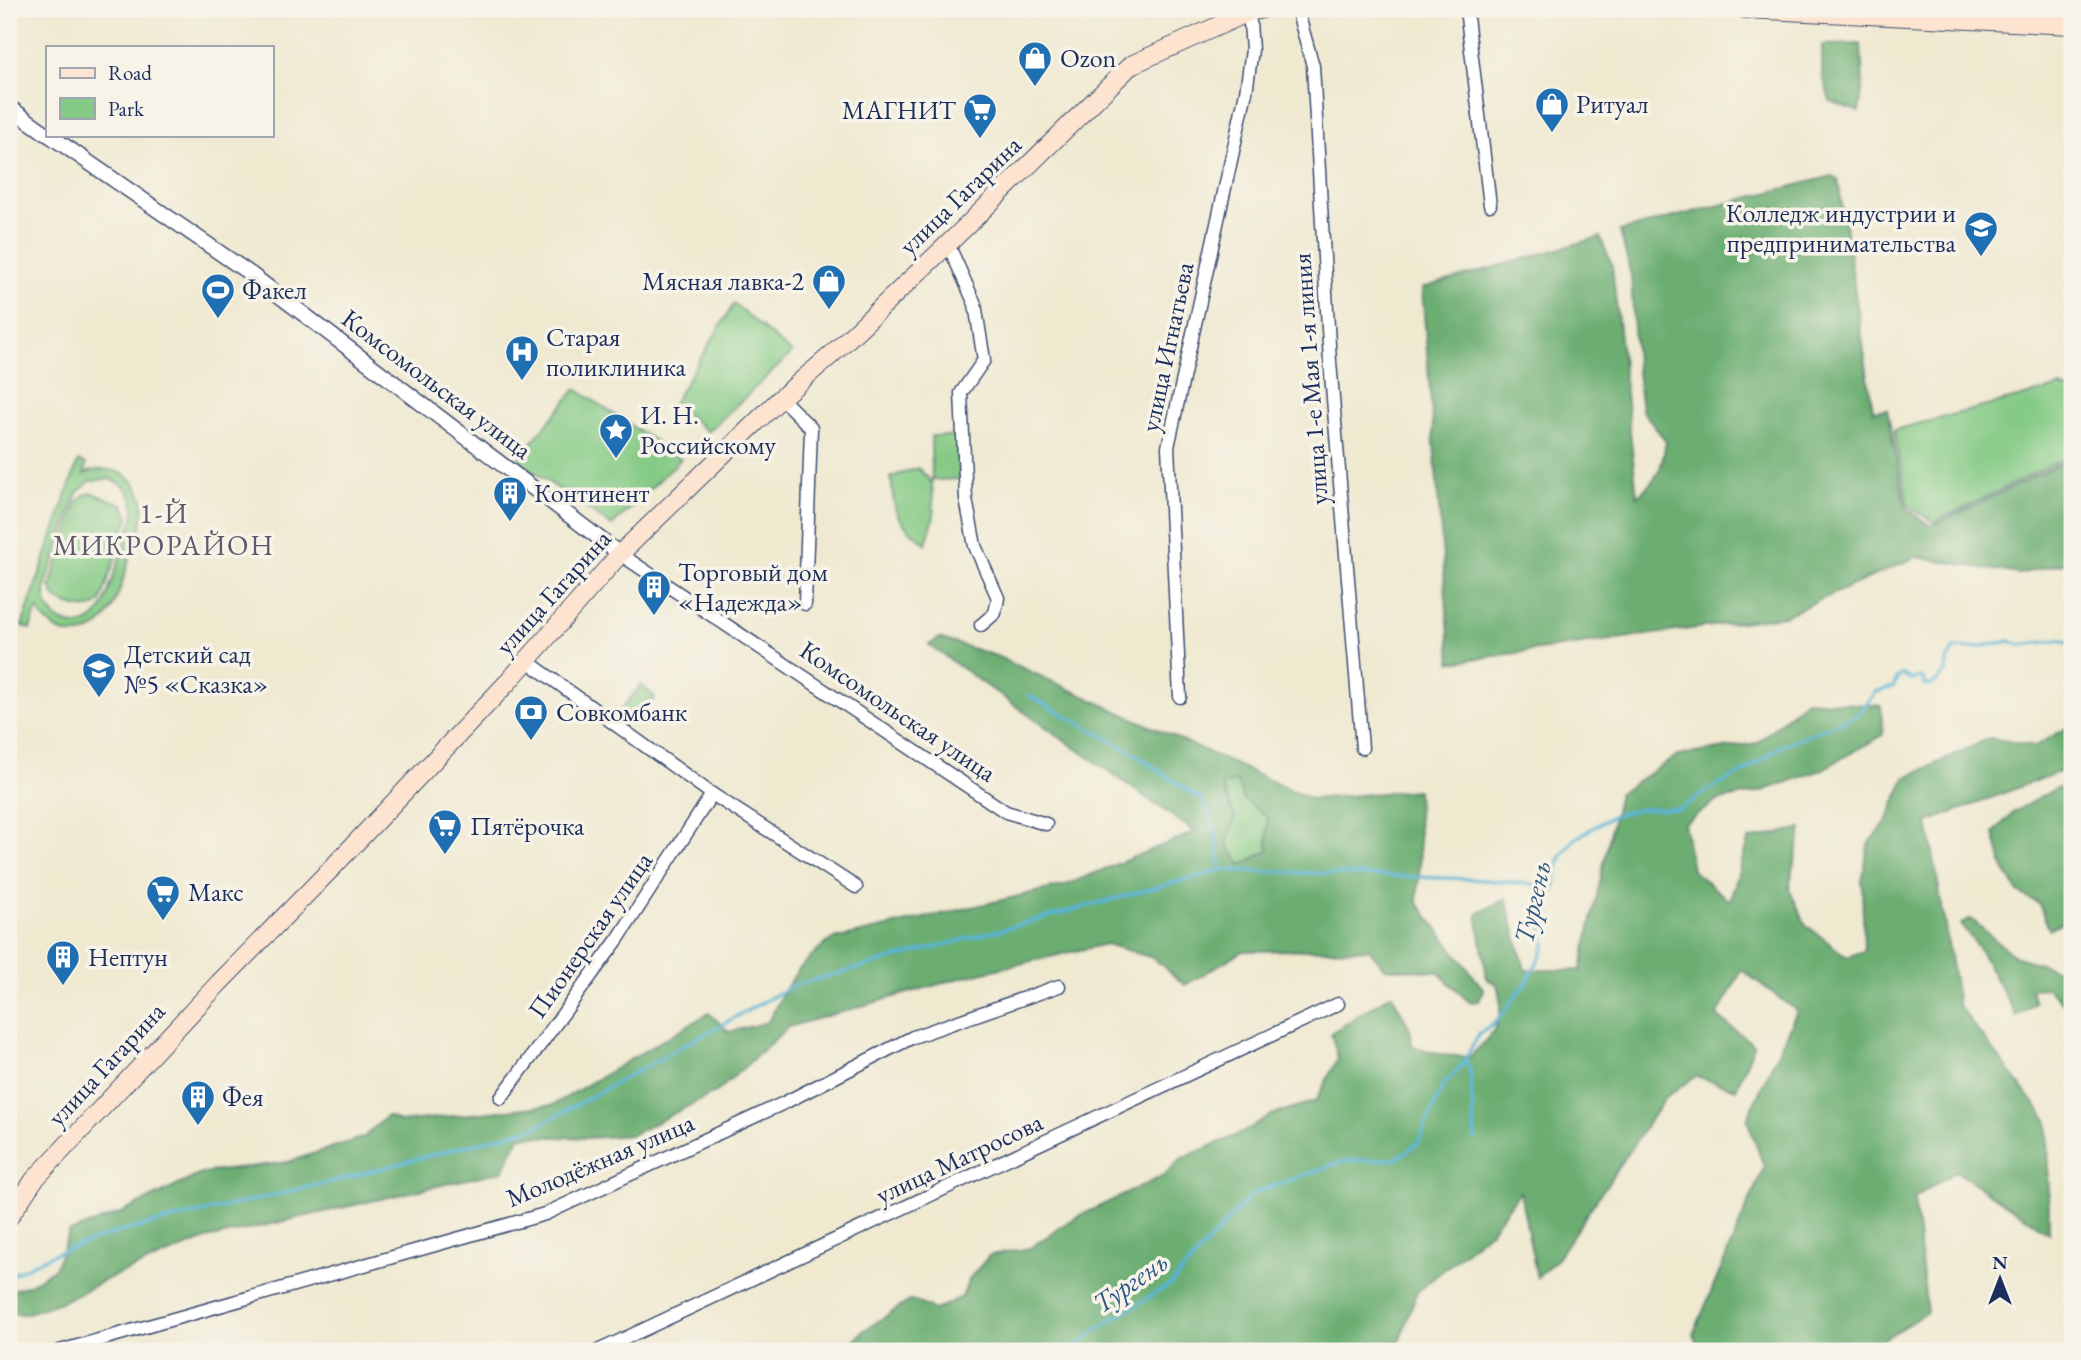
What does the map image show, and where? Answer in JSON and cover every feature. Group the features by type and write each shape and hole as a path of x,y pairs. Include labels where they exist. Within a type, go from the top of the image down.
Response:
{"main road":[{"name":"улица Гагарина","path":"9,1217 34,1180 527,661 620,554 781,398 830,356 948,244 1132,65 1253,9"},
{"path":"1745,9 2072,25"},
{"name":"улица Гагарина","path":"9,1198 34,1180"}],"street":[{"name":"улица Игнатьева","path":"1180,697 1168,447 1246,92 1252,50 1253,9"},
{"name":"улица 1-е Мая 1-я линия","path":"1297,9 1313,66 1330,362 1362,748"},
{"path":"1466,9 1490,205"},
{"name":"Комсомольская улица","path":"9,107 46,133"},
{"name":"Комсомольская улица","path":"51,136 252,275 620,554 1006,812 1046,824"},
{"path":"948,244 975,304 984,360 961,393 968,510 975,546 998,598 995,613 981,625"},
{"path":"781,398 811,428 805,604"},
{"path":"527,661 712,794 856,887"},
{"name":"Пионерская улица","path":"501,1098 618,939 712,794"},
{"name":"Молодёжная улица","path":"60,1351 545,1214 786,1102 913,1037 1059,986"},
{"name":"улица Матросова","path":"598,1351 1338,1004"}],"green space":[{"path":"1861,44 1863,85 1859,112 1830,101 1822,73 1822,45"},
{"path":"1832,176 1838,179 1873,411 1887,409 1906,508 1931,526 2072,458 2072,561 2019,574 1916,557 1784,616 1451,662 1422,288 1600,237 1612,265 1637,496 1658,472 1666,441 1642,410 1636,364 1631,276 1620,231"},
{"path":"734,304 792,353 708,432 673,403"},
{"path":"2060,387 2072,391 2072,455 1934,522 1908,506 1894,430"},
{"path":"576,389 681,459 612,526 517,460"},
{"path":"931,436 959,436 960,479 932,480"},
{"path":"78,461 86,464 84,474 113,471 130,479 141,495 143,518 118,596 105,619 96,628 84,633 70,634 51,626 37,609 30,629 22,626","holes":["90,481 115,481 130,493 134,512 105,601 91,620 72,625 62,622 48,607 46,584 77,493"]},
{"path":"918,468 932,483 934,517 926,544 898,516 892,491 891,477"},
{"path":"91,493 123,504 129,516 101,601 91,608 85,608 56,599 50,586 77,502 84,495"},
{"path":"939,638 996,656 1311,799 1417,790 1420,862 1417,902 1484,990 1479,1001 1469,1002 1438,972 1384,968 1369,949 1243,951 1185,985 1153,958 1106,944 971,975 788,1027 718,1091 631,1135 590,1138 520,1136 503,1171 206,1239 107,1279 63,1301 25,1314 9,1313 9,1291 29,1285 55,1268 69,1232 121,1213 203,1173 288,1162 364,1137 387,1116 400,1122 553,1105 709,1013 729,1032 768,1022 794,976 809,958 831,940 1066,885 1195,832 929,645","holes":["1237,781 1243,799 1267,817 1268,851 1241,865 1227,844 1235,818 1222,786"]},
{"path":"641,685 655,697 632,725 618,713"},
{"path":"1806,700 1881,706 1883,735 1821,770 1760,792 1719,800 1684,823 1692,870 1730,901 1748,840 1802,828 1789,889 1806,925 1847,957 1864,951 1862,881 1868,845 1887,822 1905,778 1990,738 2035,746 2072,725 2072,767 1928,822 1958,1005 2048,1121 2049,1233 1956,1171 1914,1198 1927,1312 1865,1351 1701,1351 1693,1335 1764,1167 1747,1119 1797,1011 1742,970 1717,1016 1754,1045 1736,1089 1696,1076 1665,1098 1555,1261 1537,1278 1520,1192 1491,1230 1417,1292 1398,1346 1391,1351 843,1351 863,1331 911,1300 935,1310 962,1297 969,1279 990,1255 1030,1248 1071,1220 1163,1176 1182,1158 1242,1133 1271,1115 1316,1101 1338,1058 1331,1033 1392,994 1411,1031 1412,1046 1443,1055 1470,1057 1492,1033 1500,1008 1497,984 1487,979 1477,914 1506,899 1525,970 1581,970 1619,793 1677,756 1757,743"},
{"path":"1237,781 1243,799 1267,817 1268,851 1241,865 1227,844 1235,818 1222,785"},
{"path":"2058,787 2072,809 2072,920 2070,918 2049,929 2039,904 2018,892 2002,865 1994,833 2012,813"},
{"path":"1971,919 2014,956 2072,974 2072,1011 2047,988 2031,989 2035,1003 2016,1016 1979,949 1961,924"}],"waterway":[{"name":"Тургень","path":"1072,1351 1098,1328 1171,1284 1252,1194 1343,1161 1396,1159 1418,1143 1444,1084 1461,1067 1479,1034 1496,1022 1528,980 1545,947 1543,924 1550,915 1546,905 1555,886 1559,860 1573,840 1614,815 1640,809 1680,809 1703,793 1746,771 1781,746 1859,714 1875,692 1893,687 1902,674 1912,680 1920,677 1925,680 1924,685 1932,685 1947,671 1947,661 1954,648 1969,649 2010,641 2020,645 2060,640 2072,644"},
{"path":"1028,695 1132,752 1202,800 1215,830 1221,870"},
{"path":"9,1276 56,1253 115,1233 342,1179 536,1127 792,986 1221,870 1471,879 1555,886"},
{"path":"1465,1060 1470,1070 1475,1140"}],"place":[{"name":"Ozon","path":"1035,88"},
{"name":"Ритуал","path":"1552,134"},
{"name":"МАГНИТ","path":"980,140"},
{"name":"Колледж индустрии и предпринимательства","path":"1981,258"},
{"name":"Мясная лавка-2","path":"829,311"},
{"name":"Факел","path":"218,320"},
{"name":"Старая поликлиника","path":"522,382"},
{"name":"И. Н. Российскому","path":"616,460"},
{"name":"Континент","path":"510,523"},
{"name":"Торговый дом «Надежда»","path":"654,617"},
{"name":"Детский сад №5 «Сказка»","path":"99,699"},
{"name":"Совкомбанк","path":"531,742"},
{"name":"Пятёрочка","path":"445,856"},
{"name":"Макс","path":"163,922"},
{"name":"Нептун","path":"63,987"},
{"name":"Фея","path":"198,1127"}],"district":[{"name":"1-Й МИКРОРАЙОН","path":"164,529"}]}
